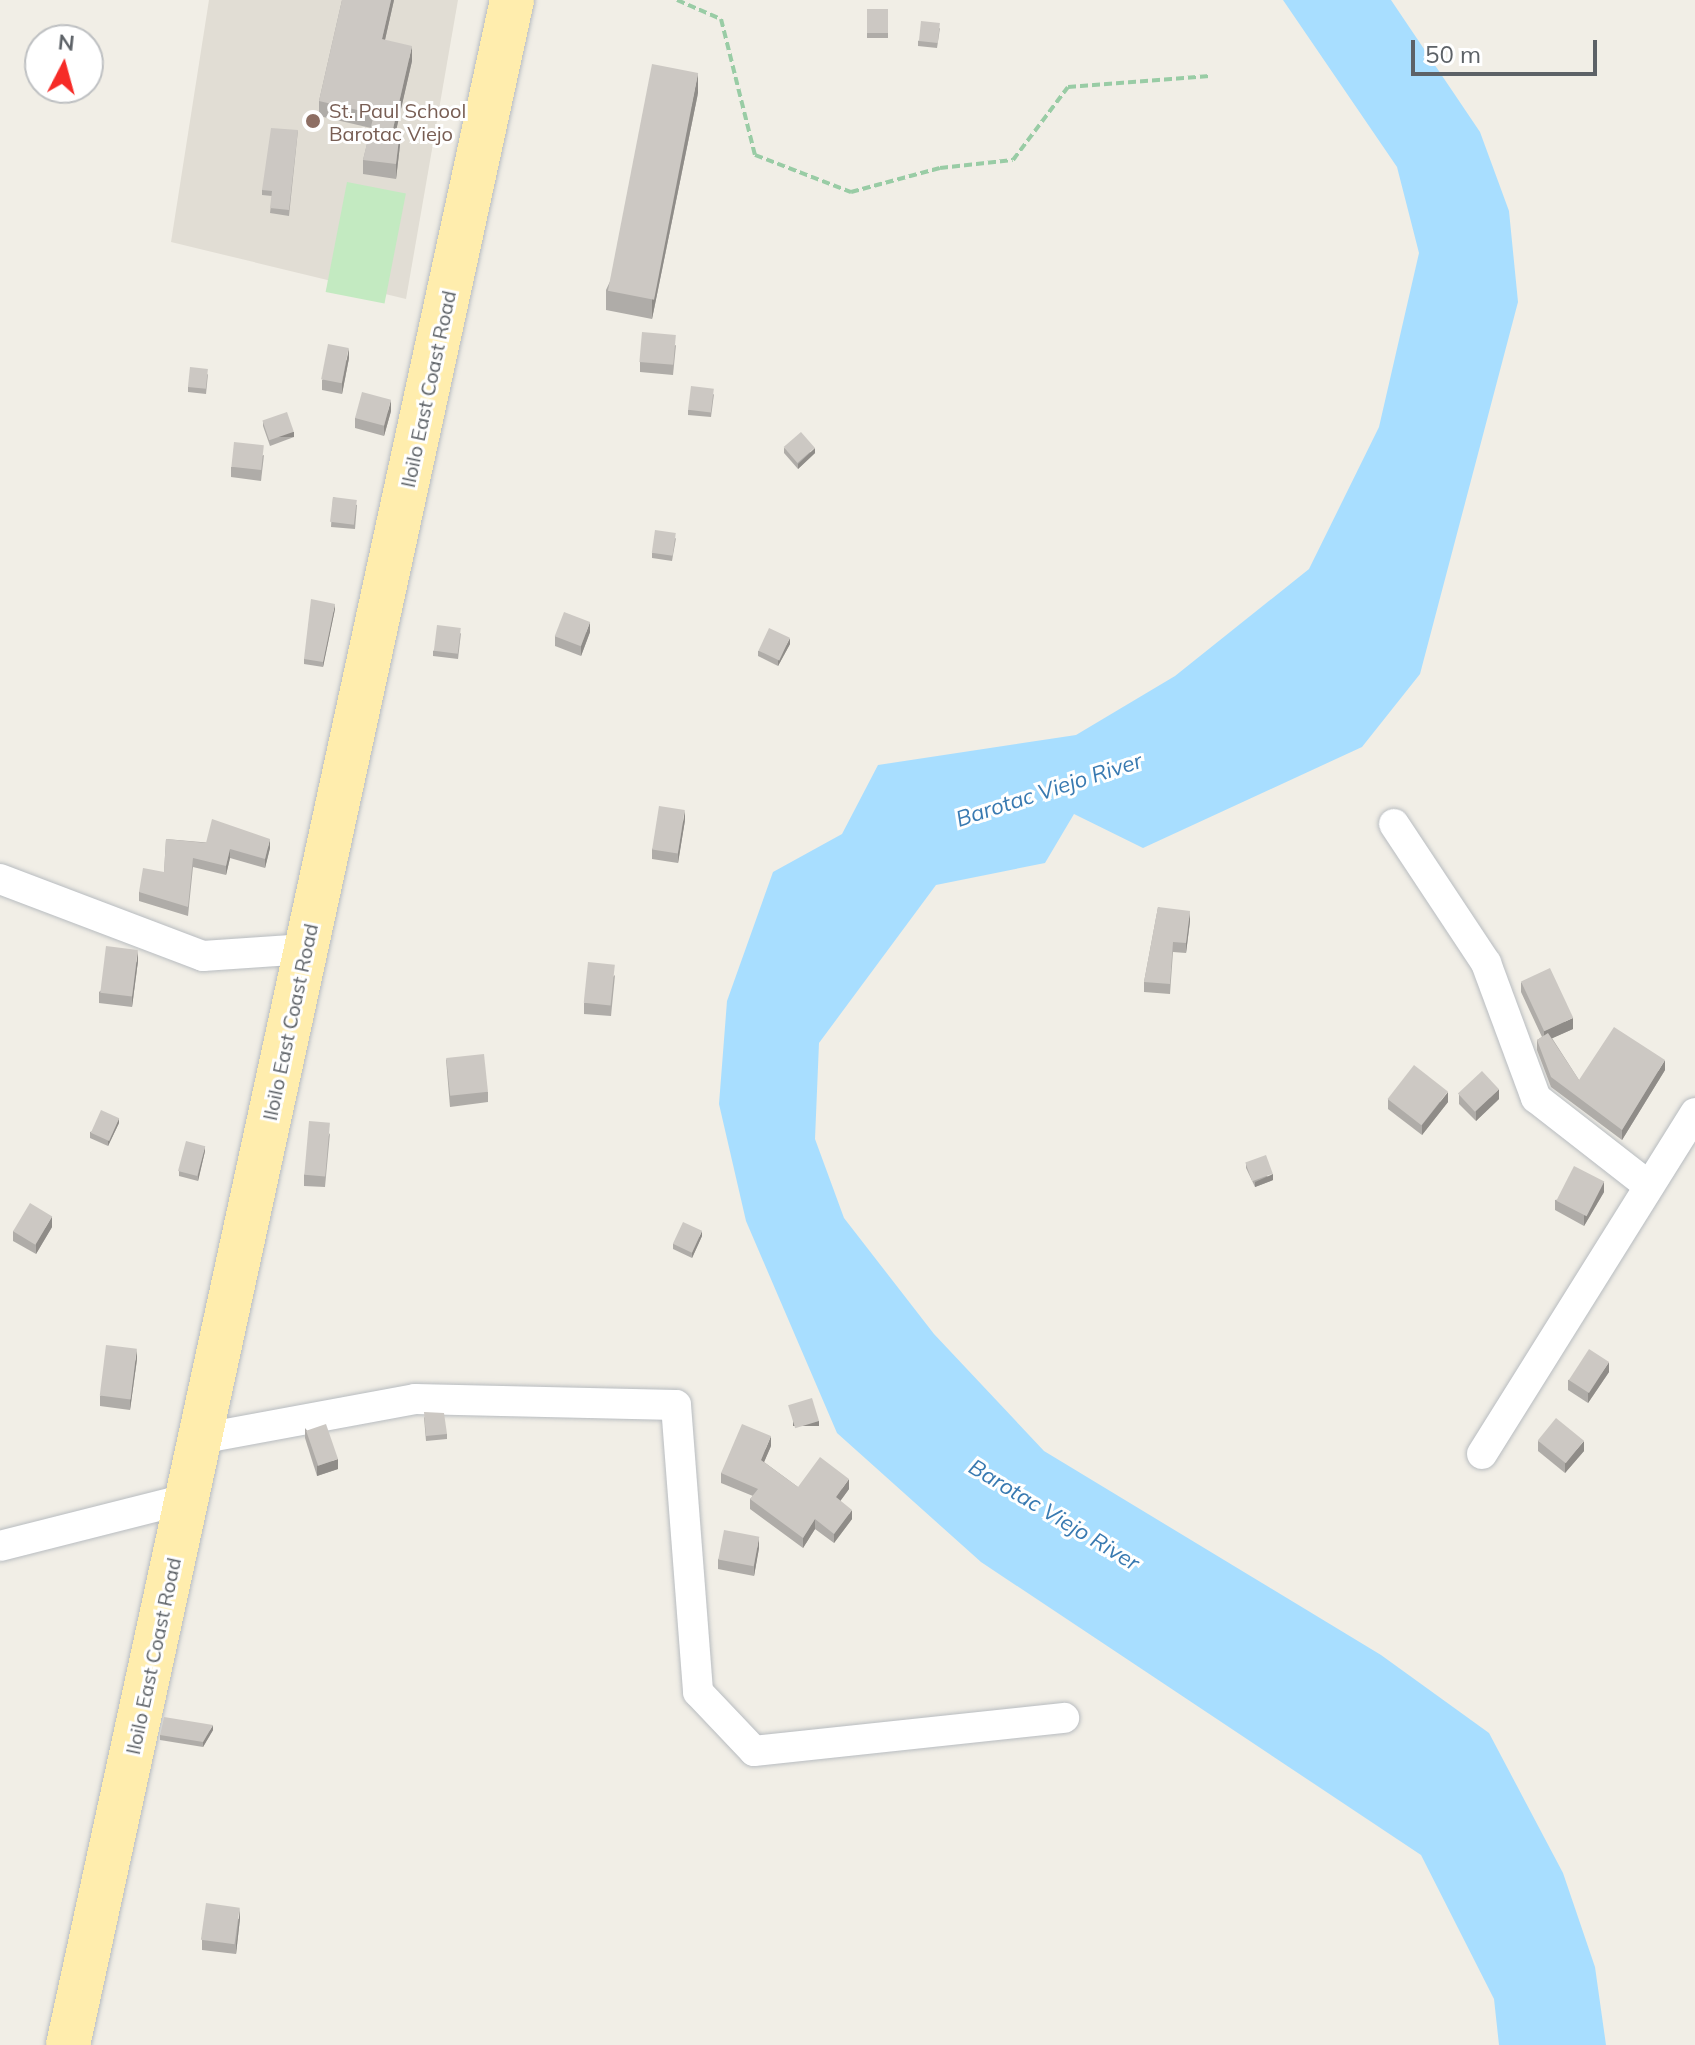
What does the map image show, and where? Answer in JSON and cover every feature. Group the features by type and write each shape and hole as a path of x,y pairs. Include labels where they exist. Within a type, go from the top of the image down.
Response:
{"main road":[{"name":"Iloilo East Coast Road","path":"68,2045 512,0"}],"street":[{"path":"1394,824 1486,963 1536,1098 1649,1186"},
{"path":"0,879 203,956 306,949"},
{"path":"1482,1454 1695,1113"},
{"path":"199,1439 415,1399 676,1405 698,1692 754,1751 1064,1718"},
{"path":"0,1546 186,1499"}],"path":[{"path":"677,0 721,19 755,155 851,192 940,168 1013,160 1068,87 1210,76"}],"shaded area":[{"name":"St. Paul School Barotac Viejo","path":"209,0 458,0 406,299 171,242"}],"green space":[{"path":"347,182 406,193 385,303 326,292"}],"water":[{"name":"Barotac Viejo River","path":"1283,0 1391,0 1480,132 1509,211 1518,302 1420,674 1362,747 1143,848 1074,814 1045,863 936,885 819,1043 815,1139 844,1218 934,1334 1044,1451 1381,1655 1489,1733 1563,1873 1595,1967 1606,2045 1499,2045 1494,1999 1421,1855 981,1562 837,1433 746,1221 719,1104 727,1001 773,872 842,834 878,765 1076,735 1175,676 1309,569 1379,427 1419,253 1397,167"}],"building":[{"path":"342,0 391,0 382,39 412,46 393,129 400,130 396,164 363,160 374,114 319,101"},
{"path":"867,9 888,9 888,33 867,33"},
{"path":"921,21 940,23 938,43 919,41"},
{"path":"652,64 698,73 654,300 608,291"},
{"path":"271,128 298,130 289,210 270,208 272,191 262,190"},
{"path":"642,332 676,335 673,365 639,362"},
{"path":"328,344 349,348 342,383 321,379"},
{"path":"190,367 208,369 206,389 188,387"},
{"path":"691,386 714,389 711,413 688,410"},
{"path":"362,392 391,400 384,426 355,418"},
{"path":"287,412 294,432 269,440 262,420"},
{"path":"801,432 815,448 797,463 784,447"},
{"path":"234,442 264,445 261,470 231,467"},
{"path":"333,497 357,500 354,525 330,522"},
{"path":"655,530 676,533 673,556 652,553"},
{"path":"311,599 335,604 323,662 304,659"},
{"path":"564,612 590,622 581,646 555,636"},
{"path":"437,625 461,628 458,654 434,651"},
{"path":"769,628 790,638 779,660 758,651"},
{"path":"659,806 685,810 678,854 652,849"},
{"path":"212,819 270,839 265,859 230,849 226,866 193,858 188,907 139,892 143,868 164,872 166,839 206,843"},
{"path":"1158,907 1190,911 1186,943 1173,942 1170,984 1144,982"},
{"path":"106,946 138,950 132,997 100,993"},
{"path":"588,962 615,965 611,1006 584,1003"},
{"path":"1550,968 1573,1018 1544,1031 1521,982"},
{"path":"1614,1027 1665,1060 1622,1130 1551,1077 1537,1040 1548,1033 1579,1080"},
{"path":"484,1054 488,1092 450,1096 446,1058"},
{"path":"1414,1065 1448,1091 1421,1125 1388,1099"},
{"path":"1482,1071 1499,1089 1475,1112 1458,1094"},
{"path":"101,1110 119,1118 109,1141 91,1133"},
{"path":"309,1121 330,1123 325,1177 304,1175"},
{"path":"186,1141 205,1146 197,1176 178,1171"},
{"path":"1266,1155 1273,1174 1252,1181 1245,1163"},
{"path":"1574,1166 1604,1181 1587,1216 1556,1201"},
{"path":"30,1203 52,1216 35,1245 13,1231"},
{"path":"683,1222 702,1231 692,1253 673,1244"},
{"path":"106,1345 137,1349 131,1399 100,1396"},
{"path":"1589,1349 1609,1362 1589,1393 1569,1380"},
{"path":"812,1398 819,1421 795,1428 788,1405"},
{"path":"424,1412 444,1413 447,1434 426,1436"},
{"path":"1556,1418 1584,1441 1566,1463 1538,1441"},
{"path":"326,1424 338,1459 318,1466 306,1431"},
{"path":"742,1424 771,1436 761,1460 798,1487 820,1457 849,1479 836,1497 852,1510 834,1534 815,1519 803,1538 750,1499 758,1489 721,1473"},
{"path":"724,1530 759,1537 754,1566 718,1559"},
{"path":"164,1717 213,1725 203,1742 160,1735"},
{"path":"206,1903 240,1908 235,1944 201,1940"}],"place":[{"name":"St. Paul School Barotac Viejo","path":"313,121"}]}
